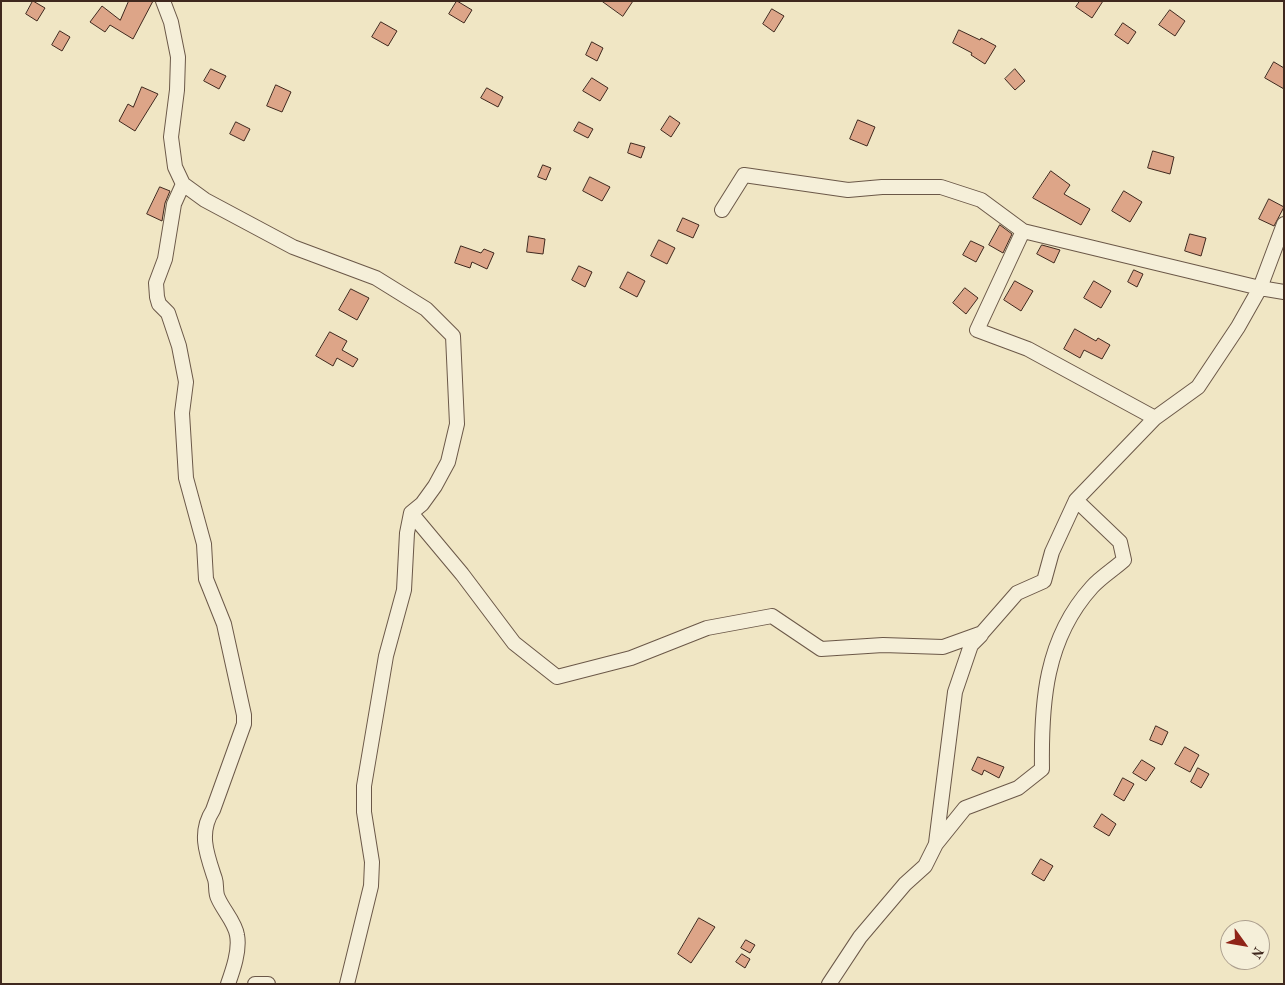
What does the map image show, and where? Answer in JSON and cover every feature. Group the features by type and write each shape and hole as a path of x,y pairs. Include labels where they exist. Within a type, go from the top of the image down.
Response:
{"street":[{"path":"163,1 171,22 178,57 177,90 171,137 175,167 183,184 205,200 293,247 376,278 426,309 453,336 457,424 448,462 435,486 422,504 411,513 407,533 404,590 386,656 364,786 364,812 372,862 371,886 346,984"},
{"path":"722,210 744,175 848,190 882,187 941,188 981,200 1023,231 1260,288 1284,292"},
{"path":"183,184 174,204 165,259 156,283 159,304 168,313 179,346 186,382 182,413 186,478 204,544 206,579 224,624 244,715 244,724 213,810 206,821 204,833 205,853 216,882 216,896 238,935 235,964 228,984"},
{"path":"936,844 955,692 971,645 1017,593 1044,581 1052,552 1076,500 1155,418 1198,387 1238,327 1260,288 1284,224"},
{"path":"1023,231 977,330 1028,349 1155,418"},
{"path":"829,984 860,937 905,884 925,866 936,844 965,808 1018,788 1042,769 1041,718 1051,662 1060,634 1092,586 1124,560 1120,542 1076,500"},
{"path":"411,513 462,574 514,643 558,677 631,658 707,628 772,616 821,649 943,646 982,633"},
{"path":"255,984 268,984"}],"building":[{"path":"33,1 45,8 37,21 26,14"},
{"path":"129,1 153,1 133,39 110,25 105,32 90,22 102,6 120,20"},
{"path":"457,1 472,10 464,23 449,14"},
{"path":"602,1 633,1 623,16"},
{"path":"1080,1 1103,1 1092,18 1076,7"},
{"path":"772,9 784,16 774,32 763,24"},
{"path":"1170,10 1185,21 1175,36 1159,25"},
{"path":"381,22 397,31 388,46 372,37"},
{"path":"1123,23 1136,32 1128,44 1115,35"},
{"path":"959,30 996,46 985,64 971,55 972,53 953,43"},
{"path":"60,31 70,37 62,51 52,45"},
{"path":"592,42 603,48 597,61 586,55"},
{"path":"1274,62 1284,68 1284,89 1265,78"},
{"path":"211,69 226,76 219,89 204,81"},
{"path":"1015,69 1025,81 1015,90 1005,79"},
{"path":"592,78 608,88 600,101 583,91"},
{"path":"276,85 291,92 282,112 267,106"},
{"path":"142,87 158,94 135,131 119,121 128,104 133,107"},
{"path":"487,88 503,97 498,107 481,98"},
{"path":"670,116 680,123 671,137 661,130"},
{"path":"858,120 875,127 867,146 850,139"},
{"path":"236,122 250,129 244,141 230,134"},
{"path":"579,122 593,129 588,138 574,131"},
{"path":"631,143 645,147 641,158 628,153"},
{"path":"1153,151 1174,157 1170,174 1148,168"},
{"path":"543,165 551,168 546,180 538,177"},
{"path":"1051,171 1070,185 1064,194 1090,209 1081,225 1033,198"},
{"path":"590,177 610,187 602,201 583,191"},
{"path":"160,187 170,191 165,203 162,221 147,214"},
{"path":"1124,191 1142,202 1130,222 1112,211"},
{"path":"1269,199 1284,207 1274,226 1259,219"},
{"path":"683,218 699,225 693,238 677,231"},
{"path":"1000,225 1012,234 1003,253 989,245"},
{"path":"1190,234 1206,238 1201,256 1185,251"},
{"path":"529,236 545,239 543,254 527,252"},
{"path":"659,240 675,248 667,264 651,256"},
{"path":"971,241 984,247 976,262 963,255"},
{"path":"1042,245 1060,250 1054,263 1037,254"},
{"path":"461,246 481,253 484,249 494,253 487,269 472,262 470,268 455,263"},
{"path":"579,266 592,272 585,287 572,280"},
{"path":"1134,270 1143,274 1137,287 1128,282"},
{"path":"628,272 645,281 637,297 620,288"},
{"path":"1015,281 1033,291 1021,311 1004,300"},
{"path":"1094,281 1111,291 1101,308 1084,298"},
{"path":"965,288 978,298 966,314 953,303"},
{"path":"351,289 369,298 357,320 339,310"},
{"path":"1075,329 1096,341 1098,338 1110,345 1102,359 1084,350 1080,358 1064,349"},
{"path":"330,332 347,341 342,350 358,359 353,367 337,358 333,366 316,356"},
{"path":"1156,726 1168,732 1162,745 1150,740"},
{"path":"1185,747 1199,755 1190,772 1175,764"},
{"path":"978,757 1004,767 999,778 984,770 982,775 972,770"},
{"path":"1142,760 1155,768 1146,781 1133,773"},
{"path":"1198,768 1209,774 1201,788 1191,782"},
{"path":"1123,778 1134,784 1124,801 1114,795"},
{"path":"1102,814 1116,824 1109,836 1094,827"},
{"path":"1041,859 1053,866 1044,881 1032,874"},
{"path":"699,918 715,927 691,963 678,954"},
{"path":"746,940 755,945 750,953 741,948"},
{"path":"742,954 750,959 745,968 736,962"}]}
